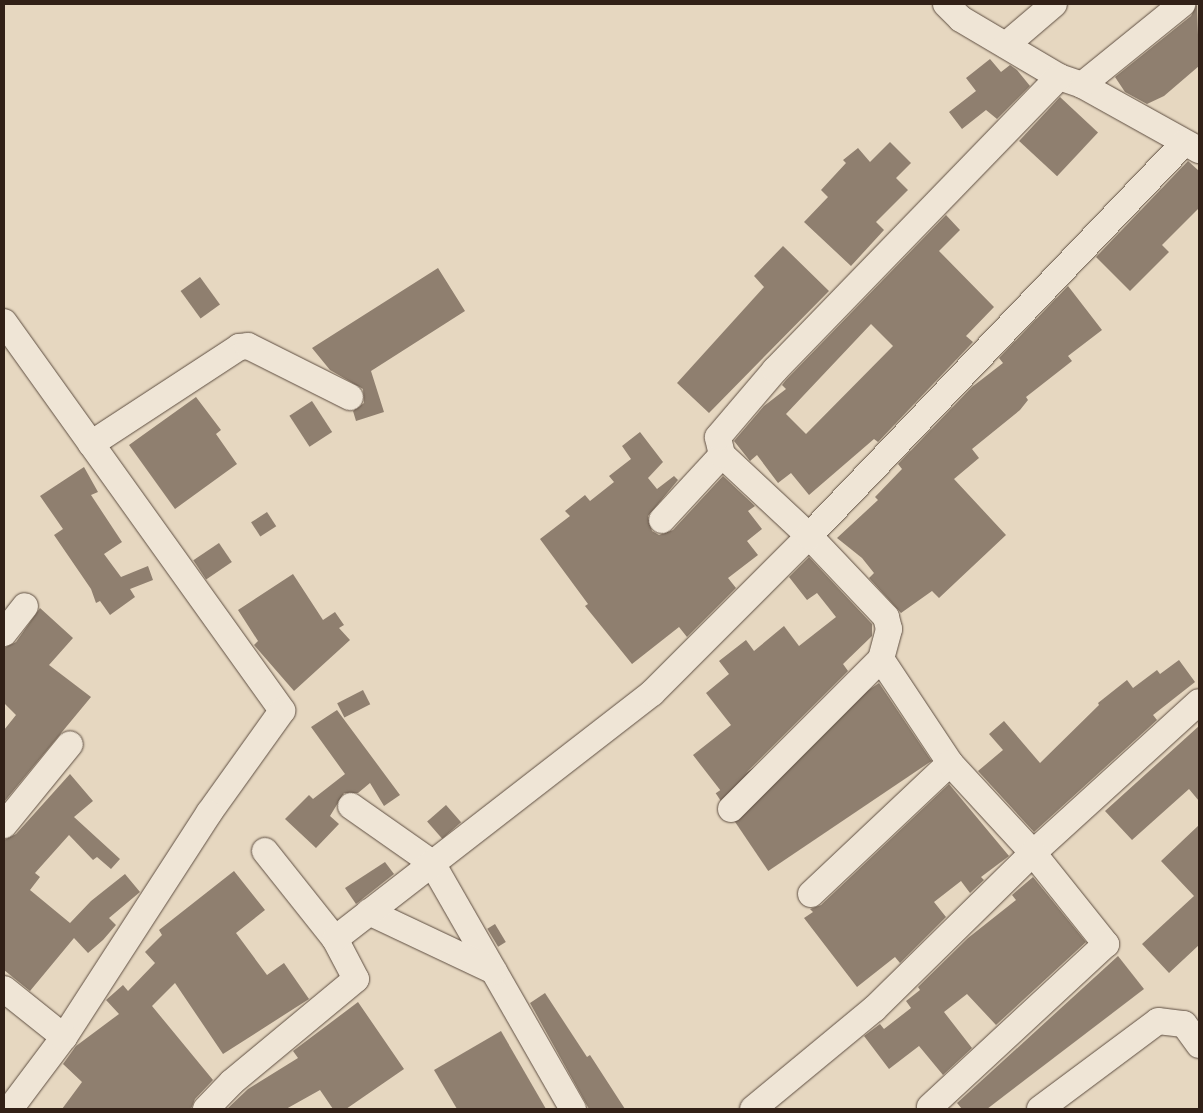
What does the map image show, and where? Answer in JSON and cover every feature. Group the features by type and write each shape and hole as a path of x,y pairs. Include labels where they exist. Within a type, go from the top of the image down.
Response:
{"street":[{"path":"335,939 652,693 1192,147 962,20 946,4"},
{"path":"1006,45 1054,4"},
{"path":"731,809 881,658 889,629 886,617 809,536 722,455 718,437 775,370 1071,81 1182,4"},
{"path":"4,322 282,711 209,813 64,1037 10,1109"},
{"path":"91,444 239,347 248,346 350,396"},
{"path":"662,520 722,455"},
{"path":"4,633 25,606"},
{"path":"881,658 950,763 1033,853 1106,944 930,1106"},
{"path":"753,1109 874,1009 1033,853 1199,702"},
{"path":"4,825 70,744"},
{"path":"810,894 950,763"},
{"path":"351,806 432,863 573,1109"},
{"path":"206,1109 232,1082 356,979 335,939 265,851"},
{"path":"369,912 494,970"},
{"path":"4,989 64,1037"},
{"path":"1040,1109 1158,1021 1184,1024 1199,1045"}],"building":[{"path":"1197,4 1199,66 1164,96 1147,104 1125,92 1115,77 1191,16"},
{"path":"990,59 1001,72 1010,65 1017,70 1030,86 997,119 986,110 962,129 949,112 976,91 966,78"},
{"path":"1060,97 1098,132 1057,176 1019,141"},
{"path":"890,142 911,163 896,178 908,190 876,222 884,230 851,266 804,222 828,197 821,190 846,163 843,160 858,148 870,162"},
{"path":"1188,161 1199,171 1199,208 1162,245 1169,252 1130,291 1096,257"},
{"path":"946,215 960,230 939,251 994,307 966,336 973,342 878,442 874,439 809,495 791,473 778,483 757,455 750,461 734,441 764,406 786,389 782,385","holes":["871,324 893,346 806,434 786,414"]},
{"path":"783,246 829,291 709,413 677,383 764,287 754,276"},
{"path":"438,268 465,311 371,371 384,412 356,421 353,411 364,403 363,389 330,370 312,348"},
{"path":"200,277 220,305 201,319 181,291"},
{"path":"1068,286 1102,330 1068,356 1072,361 1026,397 1028,400 1020,410 972,449 979,458 954,479 1006,535 939,598 932,591 901,613 869,578 874,573 862,558 837,538 878,500 875,497 902,469 898,464 972,387 1003,363 999,358"},
{"path":"196,397 221,430 216,434 237,464 175,509 129,445"},
{"path":"312,401 332,432 310,447 289,416"},
{"path":"640,432 663,462 648,478 657,489 674,476 678,480 648,516 652,531 659,535 673,530 723,476 755,506 748,511 762,529 747,541 758,555 728,578 736,588 687,637 679,627 632,664 585,606 588,604 540,539 570,516 565,511 585,495 590,501 614,482 609,476 631,459 622,446"},
{"path":"84,467 98,492 91,495 122,542 104,554 121,577 148,566 153,580 130,589 135,597 110,615 100,601 96,603 91,589 54,535 63,529 40,496"},
{"path":"267,512 276,526 260,537 251,522"},
{"path":"219,543 232,562 206,579 193,560"},
{"path":"809,557 872,624 872,636 843,664 848,671 724,795 693,755 731,725 706,693 729,674 719,661 746,640 754,651 784,626 799,646 836,617 817,593 807,600 789,577"},
{"path":"293,574 323,620 335,612 344,625 339,628 350,640 294,691 254,645 258,641 238,610"},
{"path":"40,608 73,638 49,665 91,697 4,802 4,730 16,715 4,703 4,648 16,642"},
{"path":"1179,660 1195,682 1153,715 1157,720 1034,832 978,771 1003,750 989,734 1004,721 1040,763 1099,705 1098,703 1127,680 1133,688 1157,670 1160,674"},
{"path":"879,683 932,761 768,871 716,793"},
{"path":"363,690 370,704 344,717 337,703"},
{"path":"337,710 400,795 384,806 370,783 358,793 344,793 330,816 339,824 316,848 285,819 309,795 313,799 345,774 311,727"},
{"path":"1199,726 1199,801 1189,789 1132,840 1105,811"},
{"path":"70,774 93,801 74,817 120,859 111,869 97,857 93,860 69,835 35,873 40,877 30,890 70,923 91,901 125,874 140,892 109,918 116,925 103,940 88,953 74,938 30,991 4,970 4,840 16,834"},
{"path":"949,784 1009,856 981,877 984,880 970,893 961,881 934,902 946,917 900,963 895,957 857,987 804,918 813,912 810,909 821,905"},
{"path":"446,805 461,822 442,839 427,821"},
{"path":"1199,825 1199,945 1169,973 1142,944 1194,896 1161,861"},
{"path":"385,862 394,874 356,904 345,888"},
{"path":"234,871 265,910 236,933 267,975 284,963 309,999 223,1054 175,983 152,1006 213,1080 195,1099 191,1109 62,1109 82,1082 63,1064 76,1046 119,1014 106,1000 123,985 128,991 155,963 145,952 162,935 159,930"},
{"path":"1033,877 1086,942 996,1025 967,994 944,1012 972,1048 943,1075 919,1046 889,1069 864,1036 880,1024 884,1029 911,1008 906,1001 920,990 918,987 968,938 1016,900 1012,895"},
{"path":"495,924 506,942 498,947 487,929"},
{"path":"1118,956 1144,989 987,1109 962,1109 957,1103"},
{"path":"545,993 587,1057 590,1055 625,1109 589,1109 530,1003"},
{"path":"358,1002 404,1069 346,1109 333,1109 320,1090 286,1109 227,1109 248,1089 298,1058 293,1051"},
{"path":"501,1031 546,1109 457,1109 434,1070"}]}
